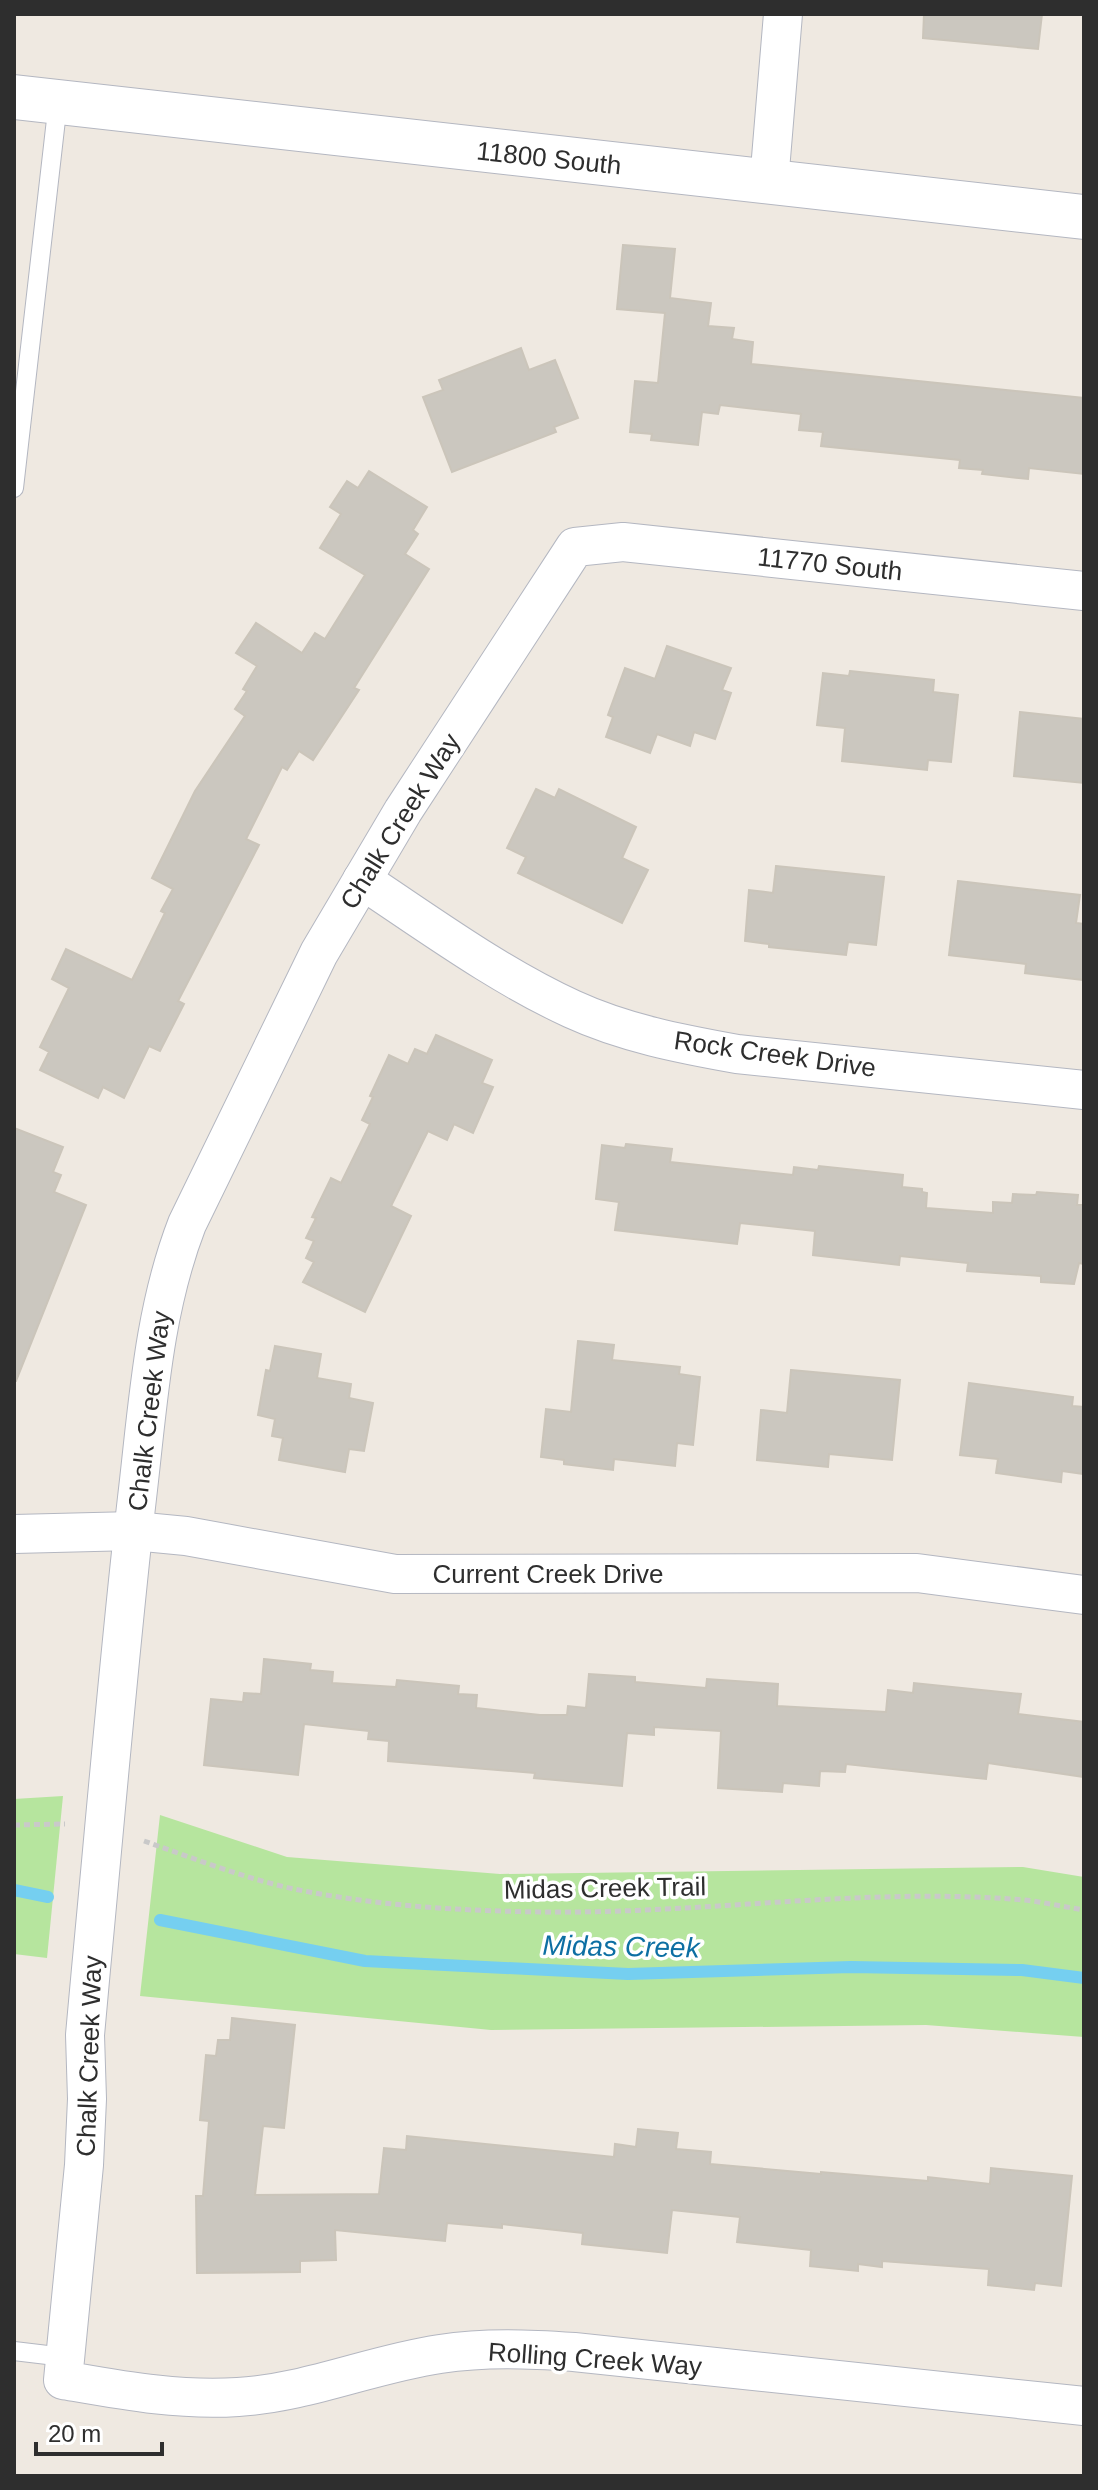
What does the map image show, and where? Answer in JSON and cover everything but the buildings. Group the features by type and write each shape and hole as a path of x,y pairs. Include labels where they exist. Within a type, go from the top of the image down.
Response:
{"main road":[{"name":"11800 South","path":"14,97 1084,217"}],"street":[{"path":"769,182 783,14"},
{"name":"11770 South","path":"575,547 623,542 1084,591"},
{"name":"Chalk Creek Way","path":"64,2368 84,2165 87,2099 85,2035 91,1969 155,1345 172,1263 187,1224 319,953 403,811 575,547"},
{"name":"Rock Creek Drive","path":"362,880 523,984 573,1010 627,1030 682,1045 737,1054 1084,1090"},
{"name":"Current Creek Drive","path":"14,1534 134,1531 186,1536 395,1574 917,1573 1084,1595"},
{"name":"Rolling Creek Way","path":"64,2368 171,2398 239,2397 306,2388 439,2354 507,2348 574,2352 1084,2406"}],"lane":[{"path":"14,488 58,102"},
{"path":"14,2351 64,2368"}],"path":[{"name":"Midas Creek Trail","path":"14,1825 105,1837 294,1889 392,1904 483,1911 568,1912 936,1897 1026,1900 1084,1910"}],"green space":[{"path":"63,1796 47,1958 14,1954 14,1799"},
{"path":"160,1815 287,1857 500,1874 1023,1867 1084,1877 1084,2037 926,2025 491,2030 140,1996"}],"waterway":[{"name":"Midas Creek","path":"14,1890 48,1897"},
{"name":"Midas Creek","path":"160,1920 365,1961 628,1974 851,1967 1022,1970 1084,1978"}]}
